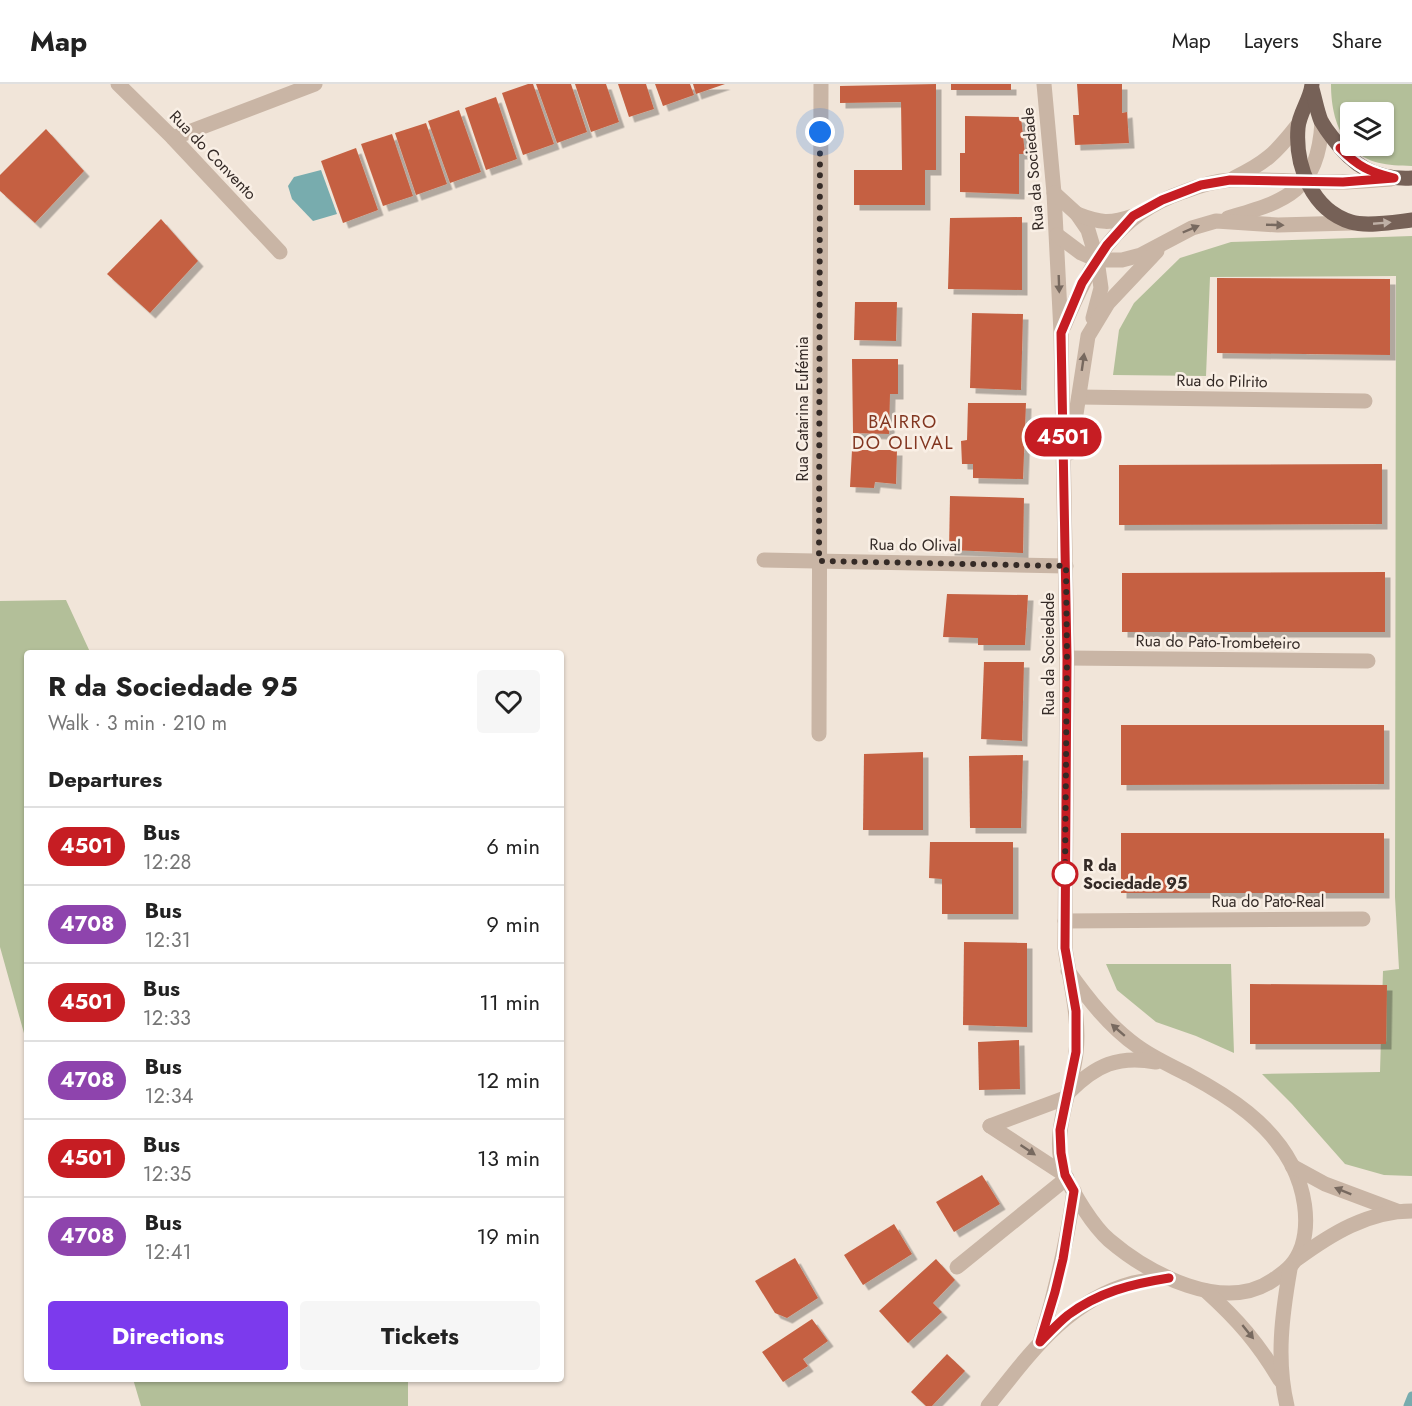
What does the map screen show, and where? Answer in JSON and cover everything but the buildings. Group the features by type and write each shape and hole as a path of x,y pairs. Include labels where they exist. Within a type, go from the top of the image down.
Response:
{"main road":[{"path":"1312,86 1322,122 1353,161 1368,171 1394,178 1412,178"},
{"path":"1312,86 1298,126 1298,146 1306,182 1327,209 1352,223 1372,224 1412,220"}],"street":[{"name":"Rua do Convento","path":"118,84 173,138 280,252"},
{"path":"173,138 315,84"},
{"name":"Rua Catarina Eufémia","path":"819,734 821,84"},
{"name":"Rua da Sociedade","path":"1044,84 1057,235 1061,333 1067,658 1065,921 1068,972 1076,1011 1076,1052 1060,1130 1061,1153 1069,1182"},
{"path":"1057,235 1081,253 1097,260 1122,260 1141,255 1192,228 1264,207 1288,197 1306,182 1320,142 1322,122"},
{"path":"1230,180 1259,166 1298,126"},
{"path":"1077,214 1096,222 1114,222 1133,216 1201,185 1230,180 1343,182 1394,178"},
{"path":"1054,193 1077,214 1088,230 1097,260 1101,288 1083,360 1064,482"},
{"path":"1061,333 1082,283 1107,245 1133,216"},
{"path":"1216,221 1278,225 1352,223"},
{"path":"1088,336 1108,303 1167,241"},
{"name":"Rua do Pilrito","path":"1079,397 1365,401"},
{"name":"Rua do Olival","path":"764,560 1066,566"},
{"name":"Rua do Pato-Trombeteiro","path":"1067,658 1368,661"},
{"name":"Rua do Pato-Real","path":"1065,921 1363,919"},
{"path":"1068,972 1111,1024 1137,1046 1165,1064 1225,1095 1248,1112 1272,1134 1292,1166 1302,1191 1306,1234 1293,1264 1283,1306 1280,1344 1281,1382 1287,1406"},
{"path":"1165,1064 1136,1059 1108,1064 1086,1075 1067,1095 990,1126 1069,1182 1088,1215 1108,1239 1135,1259 1169,1278 1206,1291 1231,1293 1263,1287 1336,1233 1361,1221 1405,1211"},
{"path":"1292,1166 1325,1184 1405,1211"},
{"path":"957,1267 1069,1182"},
{"path":"1040,1342 1062,1262 1069,1182"},
{"path":"988,1406 1040,1342 1067,1316 1098,1296 1133,1283 1169,1278"},
{"path":"1206,1291 1236,1318 1281,1382"}],"green space":[{"path":"1331,84 1412,84 1412,166 1386,164 1363,156 1394,156 1394,102 1340,102 1340,129 1332,100"},
{"path":"1412,236 1412,1176 1384,1175 1345,1164 1262,1074 1380,1072 1383,971 1399,969 1395,897 1396,276 1210,277 1206,376 1113,375 1119,330 1134,303 1180,258 1231,242"},
{"path":"66,600 89,650 24,650 24,1033 0,947 0,601"},
{"path":"1106,964 1231,964 1234,1053 1156,1022 1117,990"},
{"path":"134,1382 408,1382 408,1406 141,1406"}],"water":[{"path":"321,170 337,214 313,221 292,199 288,186 294,177"}],"waterway":[{"path":"1408,1406 1412,1396"}],"bus line":[{"name":"4501","path":"1169,1278 1133,1283 1098,1296 1067,1316 1040,1342 1067,1242 1074,1191 1065,1175 1060,1130 1076,1052 1076,1011 1065,948 1067,658 1061,333 1082,283 1107,245 1133,216 1149,206 1201,185 1230,180 1343,182 1394,178 1368,171 1348,156"}],"place":[{"name":"R da Sociedade 95","path":"1065,874"}],"district":[{"name":"BAIRRO DO OLIVAL","path":"903,432"}],"route":[{"path":"820,132 819,561 1066,566 1065,874"}]}
